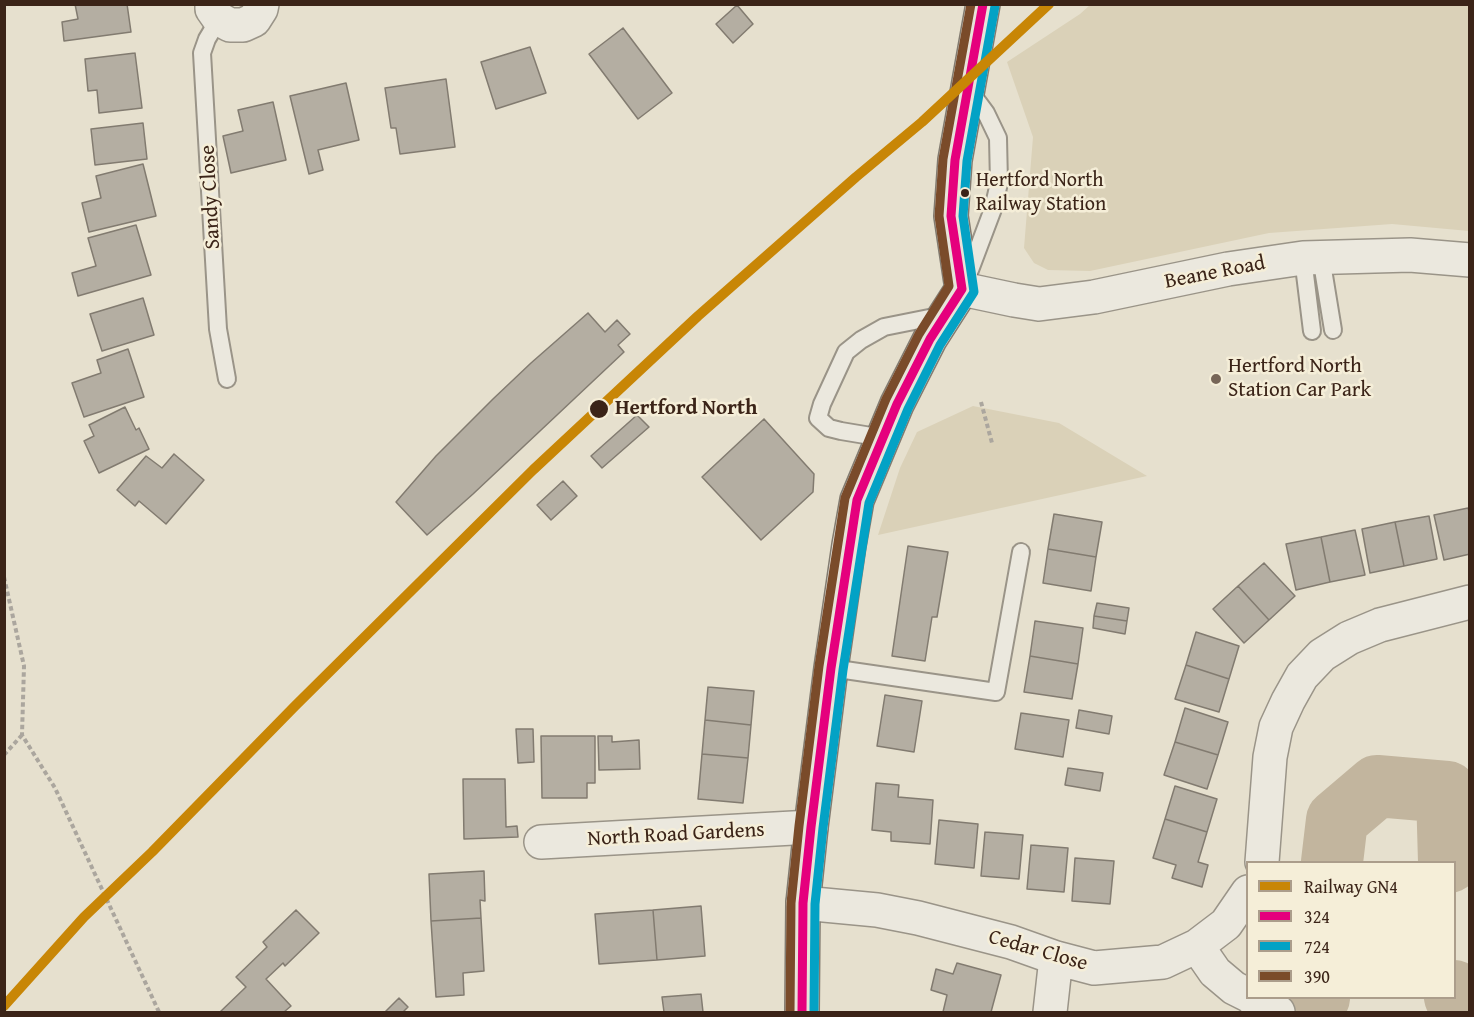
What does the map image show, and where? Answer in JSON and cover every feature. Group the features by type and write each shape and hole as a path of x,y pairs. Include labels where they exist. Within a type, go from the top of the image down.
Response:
{"main road":[{"path":"802,1012 803,903 811,827 831,668 858,500 897,404 930,339 954,302 951,216 955,160 983,4"}],"street":[{"name":"Sandy Close","path":"215,12 230,25 243,25 254,20 262,4"},
{"name":"Beane Road","path":"954,302 1039,304 1094,297 1228,269 1312,258 1410,255 1470,260"},
{"path":"1262,861 1270,757 1276,728 1302,676 1322,655 1349,638 1380,625 1470,602"},
{"name":"North Road Gardens","path":"541,842 811,827"},
{"name":"Cedar Close","path":"803,903 877,910 918,918 1011,942 1056,958 1094,968 1163,963 1197,946 1226,924 1246,895"},
{"path":"1197,946 1215,972 1234,988 1246,994"},
{"path":"1050,1012 1056,958"}],"lane":[{"name":"Sandy Close","path":"215,12 202,53 218,329 227,379"},
{"path":"883,438 829,428 818,418 846,352 884,327 954,302 993,209 999,183 998,138 986,113 968,89"},
{"path":"1312,258 1333,330"},
{"path":"1312,258 1312,331"},
{"path":"831,668 996,692 1021,552"}],"path":[{"path":"981,402 992,444"},
{"path":"4,577 24,666 22,735 55,788 158,1010"},
{"path":"4,755 22,735"}],"shaded area":[{"path":"1090,5 1469,5 1469,231 1392,224 1269,233 1090,271 1048,270 1034,263 1024,248 1033,137 1007,62"},
{"path":"973,406 1059,423 1147,476 878,535 900,468 917,432"}],"building":[{"path":"75,4 127,4 131,32 64,41 62,22 78,19"},
{"path":"737,5 753,24 733,43 716,24"},
{"path":"623,28 672,93 638,119 589,54"},
{"path":"530,47 546,93 496,109 481,62"},
{"path":"135,53 142,108 99,113 97,90 88,91 85,59"},
{"path":"446,79 455,147 400,154 396,128 391,128 385,88"},
{"path":"346,83 359,140 318,150 323,170 309,174 290,96"},
{"path":"273,102 286,160 231,173 223,136 243,131 238,110"},
{"path":"143,123 147,159 95,165 91,129"},
{"path":"143,164 156,216 89,232 82,203 101,198 96,176"},
{"path":"136,225 151,275 78,296 72,273 96,266 88,238"},
{"path":"143,298 154,335 102,351 90,314"},
{"path":"588,313 605,332 617,320 630,334 618,345 624,352 427,535 396,502 436,456 493,399"},
{"path":"128,349 144,397 84,417 72,383 101,373 97,360"},
{"path":"125,407 136,430 139,428 149,449 99,473 84,441 94,436 89,425"},
{"path":"637,415 649,427 602,468 591,456"},
{"name":"Hertford North","path":"764,419 814,474 813,492 761,540 702,477"},
{"path":"174,454 204,480 166,524 139,501 135,506 117,490 146,456 162,468"},
{"path":"563,481 577,496 551,520 537,505"},
{"path":"1468,508 1470,554 1444,560 1434,515"},
{"path":"1054,514 1102,522 1096,557 1048,549"},
{"path":"1429,516 1437,559 1404,566 1395,522"},
{"path":"1395,522 1404,566 1370,573 1362,529"},
{"path":"1355,530 1365,575 1330,582 1321,537"},
{"path":"1321,537 1330,582 1296,590 1286,544"},
{"path":"908,546 948,552 937,617 932,617 925,661 892,656"},
{"path":"1048,549 1096,557 1091,591 1043,583"},
{"path":"1264,563 1295,596 1269,620 1238,586"},
{"path":"1238,586 1269,620 1244,643 1213,609"},
{"path":"1097,603 1129,608 1127,621 1094,616"},
{"path":"1094,616 1127,621 1125,634 1093,628"},
{"path":"1035,621 1083,628 1078,664 1030,656"},
{"path":"1196,632 1239,646 1229,679 1186,665"},
{"path":"1030,656 1078,664 1072,699 1024,692"},
{"path":"1186,665 1229,679 1219,712 1175,699"},
{"path":"708,687 754,691 751,725 705,720"},
{"path":"885,695 922,701 914,752 877,746"},
{"path":"1185,708 1228,722 1218,755 1175,742"},
{"path":"1079,710 1112,716 1109,734 1076,728"},
{"path":"1021,713 1069,720 1063,757 1015,749"},
{"path":"705,720 751,725 748,758 702,754"},
{"path":"516,729 533,729 534,762 518,763"},
{"path":"541,736 595,736 595,783 587,783 587,798 542,798"},
{"path":"598,736 612,736 612,742 639,740 640,769 599,770"},
{"path":"1175,742 1218,755 1207,789 1164,775"},
{"path":"702,754 748,758 743,803 698,799"},
{"path":"1068,768 1103,773 1100,791 1065,785"},
{"path":"463,779 505,779 506,827 517,826 518,837 464,839"},
{"path":"876,783 899,785 898,797 933,800 930,844 891,841 891,832 872,830"},
{"path":"1175,786 1217,799 1207,832 1165,819"},
{"path":"1165,819 1207,832 1198,862 1208,865 1202,887 1172,878 1176,865 1153,858"},
{"path":"939,820 978,824 974,868 935,864"},
{"path":"985,832 1023,835 1019,879 981,876"},
{"path":"1031,845 1068,848 1064,892 1027,889"},
{"path":"1075,858 1114,861 1110,904 1072,901"},
{"path":"484,871 485,901 480,900 481,918 431,921 429,874"},
{"path":"701,906 705,956 657,960 653,910"},
{"path":"296,910 319,933 285,966 283,963 266,979 291,1006 284,1012 220,1012 246,987 236,977 267,947 263,942"},
{"path":"653,910 657,960 599,964 595,914"},
{"path":"481,918 484,971 463,973 464,995 436,997 431,921"},
{"path":"957,963 1001,975 991,1012 943,1012 947,995 931,990 936,969 953,974"},
{"path":"701,994 703,1012 664,1012 662,997"},
{"path":"399,998 408,1007 403,1012 385,1012"}],"waterway":[{"path":"1332,861 1337,820 1377,786 1447,792"},
{"path":"1447,792 1449,861"},
{"path":"1312,1012 1318,999"},
{"path":"1456,999 1462,1012"}],"rail line":[{"name":"GN4","path":"4,1006 84,917 152,852 295,706 533,470 698,316 922,122 1049,4"}],"transit line":[{"name":"390","path":"790,1012 791,903 799,826 819,666 845,498 886,399 919,334 949,286 939,216 943,159 971,4"},
{"name":"324","path":"802,1012 803,903 811,827 831,668 857,500 897,404 930,339 962,289 951,216 955,160 983,4"},
{"name":"724","path":"814,1012 815,904 823,828 843,670 869,503 908,409 940,345 974,292 963,216 967,161 995,6"}],"place":[{"name":"Hertford North Railway Station","path":"965,193"},
{"name":"Hertford North Station Car Park","path":"1216,379"},
{"name":"Hertford North","path":"599,409"}]}
